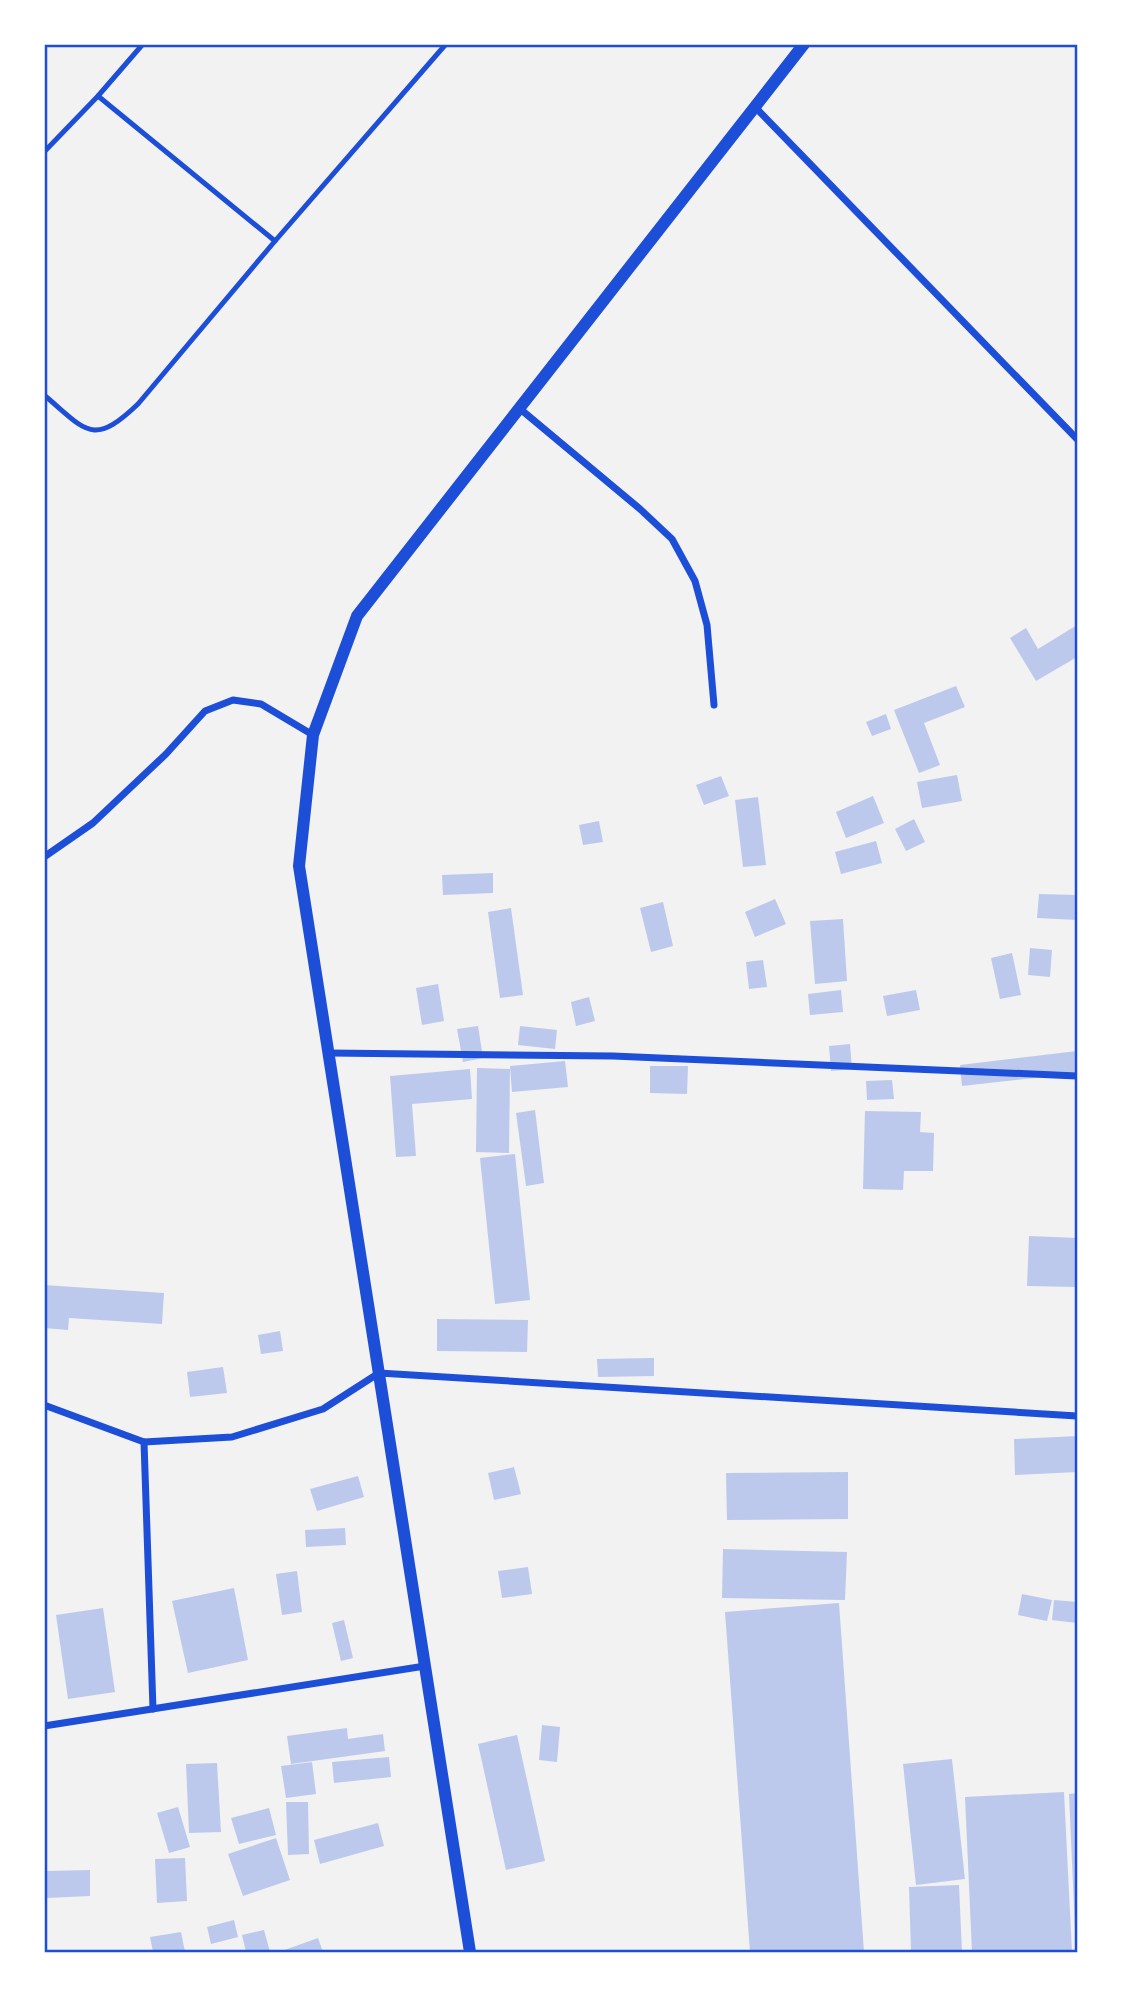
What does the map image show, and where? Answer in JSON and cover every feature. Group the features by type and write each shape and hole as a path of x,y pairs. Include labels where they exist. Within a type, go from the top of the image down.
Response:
{"street":[{"path":"470,1952 299,866 313,735 357,616 804,44"},
{"path":"755,107 1077,439"},
{"path":"519,408 672,539 695,581 707,625 714,705"},
{"path":"44,857 93,823 166,754 205,711 233,701 261,704 313,735"},
{"path":"328,1053 613,1056 1077,1076"},
{"path":"44,1405 144,1441 232,1437 323,1409 379,1373 1077,1416"},
{"path":"144,1441 153,1709"},
{"path":"44,1726 425,1666"}],"lane":[{"path":"44,152 143,44"},
{"path":"44,395 75,421 93,431 106,430 119,422 138,404 446,44"},
{"path":"98,96 275,241"}],"building":[{"path":"1077,625 1077,657 1036,681 1010,638 1026,628 1038,649"},
{"path":"956,686 965,707 924,723 940,765 919,773 894,710"},
{"path":"886,714 891,729 872,736 866,722"},
{"path":"957,775 962,801 922,808 917,782"},
{"path":"721,776 729,796 704,805 696,785"},
{"path":"873,796 884,823 846,838 836,812"},
{"path":"758,797 766,865 743,867 735,800"},
{"path":"914,819 925,842 906,851 895,829"},
{"path":"599,821 603,842 583,845 579,825"},
{"path":"876,841 882,863 841,874 835,852"},
{"path":"493,873 493,893 443,895 442,875"},
{"path":"1039,894 1077,895 1077,920 1037,918"},
{"path":"775,899 786,924 755,937 745,912"},
{"path":"663,902 673,946 651,952 640,908"},
{"path":"511,908 523,995 500,998 488,912"},
{"path":"843,919 847,981 815,984 810,921"},
{"path":"1030,948 1052,950 1050,977 1028,975"},
{"path":"1012,953 1021,995 1000,999 991,958"},
{"path":"763,960 767,987 749,989 746,962"},
{"path":"438,984 444,1021 422,1025 416,988"},
{"path":"841,990 843,1012 810,1015 808,994"},
{"path":"916,990 920,1010 887,1016 883,996"},
{"path":"589,997 595,1021 576,1026 571,1002"},
{"path":"478,1026 483,1058 463,1062 457,1029"},
{"path":"520,1026 557,1030 555,1049 518,1045"},
{"path":"850,1044 852,1069 831,1071 829,1046"},
{"path":"1077,1051 1077,1073 962,1086 960,1065"},
{"path":"565,1061 568,1087 512,1092 510,1066"},
{"path":"650,1066 688,1066 687,1094 650,1093"},
{"path":"477,1068 510,1069 509,1153 476,1152"},
{"path":"470,1069 472,1099 412,1104 416,1156 396,1157 390,1076"},
{"path":"892,1080 894,1099 867,1100 866,1081"},
{"path":"535,1110 544,1183 526,1186 516,1113"},
{"path":"865,1111 921,1112 920,1132 934,1133 933,1171 904,1171 903,1190 863,1189"},
{"path":"515,1154 530,1300 495,1304 480,1158"},
{"path":"1029,1236 1077,1238 1077,1287 1027,1286"},
{"path":"44,1285 164,1293 162,1324 69,1318 68,1330 44,1328"},
{"path":"437,1319 528,1320 527,1352 437,1351"},
{"path":"280,1331 283,1351 261,1354 258,1335"},
{"path":"654,1358 654,1376 598,1377 597,1359"},
{"path":"223,1367 227,1393 190,1397 187,1372"},
{"path":"1077,1436 1077,1472 1015,1475 1014,1439"},
{"path":"514,1467 521,1494 494,1500 488,1473"},
{"path":"848,1472 848,1519 727,1520 726,1473"},
{"path":"358,1476 364,1497 317,1511 310,1489"},
{"path":"345,1528 346,1545 306,1547 305,1530"},
{"path":"723,1549 847,1552 845,1600 722,1598"},
{"path":"528,1567 532,1594 502,1598 498,1571"},
{"path":"297,1571 302,1612 282,1615 276,1574"},
{"path":"234,1588 248,1660 188,1673 172,1601"},
{"path":"1022,1594 1052,1600 1047,1621 1018,1615"},
{"path":"1054,1600 1077,1602 1077,1623 1052,1620"},
{"path":"839,1603 864,1952 750,1952 725,1612"},
{"path":"103,1608 115,1692 68,1699 56,1615"},
{"path":"344,1620 353,1658 341,1661 332,1623"},
{"path":"542,1725 560,1727 557,1762 539,1760"},
{"path":"347,1728 348,1739 383,1734 385,1751 291,1764 287,1736"},
{"path":"517,1735 545,1861 506,1870 478,1744"},
{"path":"389,1757 391,1777 334,1783 332,1762"},
{"path":"952,1759 965,1879 916,1885 903,1764"},
{"path":"312,1762 316,1794 286,1798 281,1766"},
{"path":"217,1763 221,1832 189,1833 186,1764"},
{"path":"1064,1792 1072,1952 972,1952 965,1797"},
{"path":"1077,1793 1077,1931 1075,1931 1069,1794"},
{"path":"286,1802 308,1802 309,1854 288,1855"},
{"path":"178,1807 190,1847 169,1853 157,1813"},
{"path":"269,1808 276,1835 239,1844 231,1818"},
{"path":"378,1823 384,1846 320,1864 314,1840"},
{"path":"276,1838 290,1880 243,1896 228,1854"},
{"path":"185,1858 187,1901 157,1903 155,1859"},
{"path":"90,1870 90,1896 47,1898 46,1871"},
{"path":"959,1885 962,1952 911,1952 909,1887"},
{"path":"234,1920 238,1937 211,1944 207,1927"},
{"path":"264,1930 270,1952 246,1952 242,1935"},
{"path":"181,1932 185,1952 153,1952 150,1937"},
{"path":"318,1938 323,1952 279,1952"}]}
